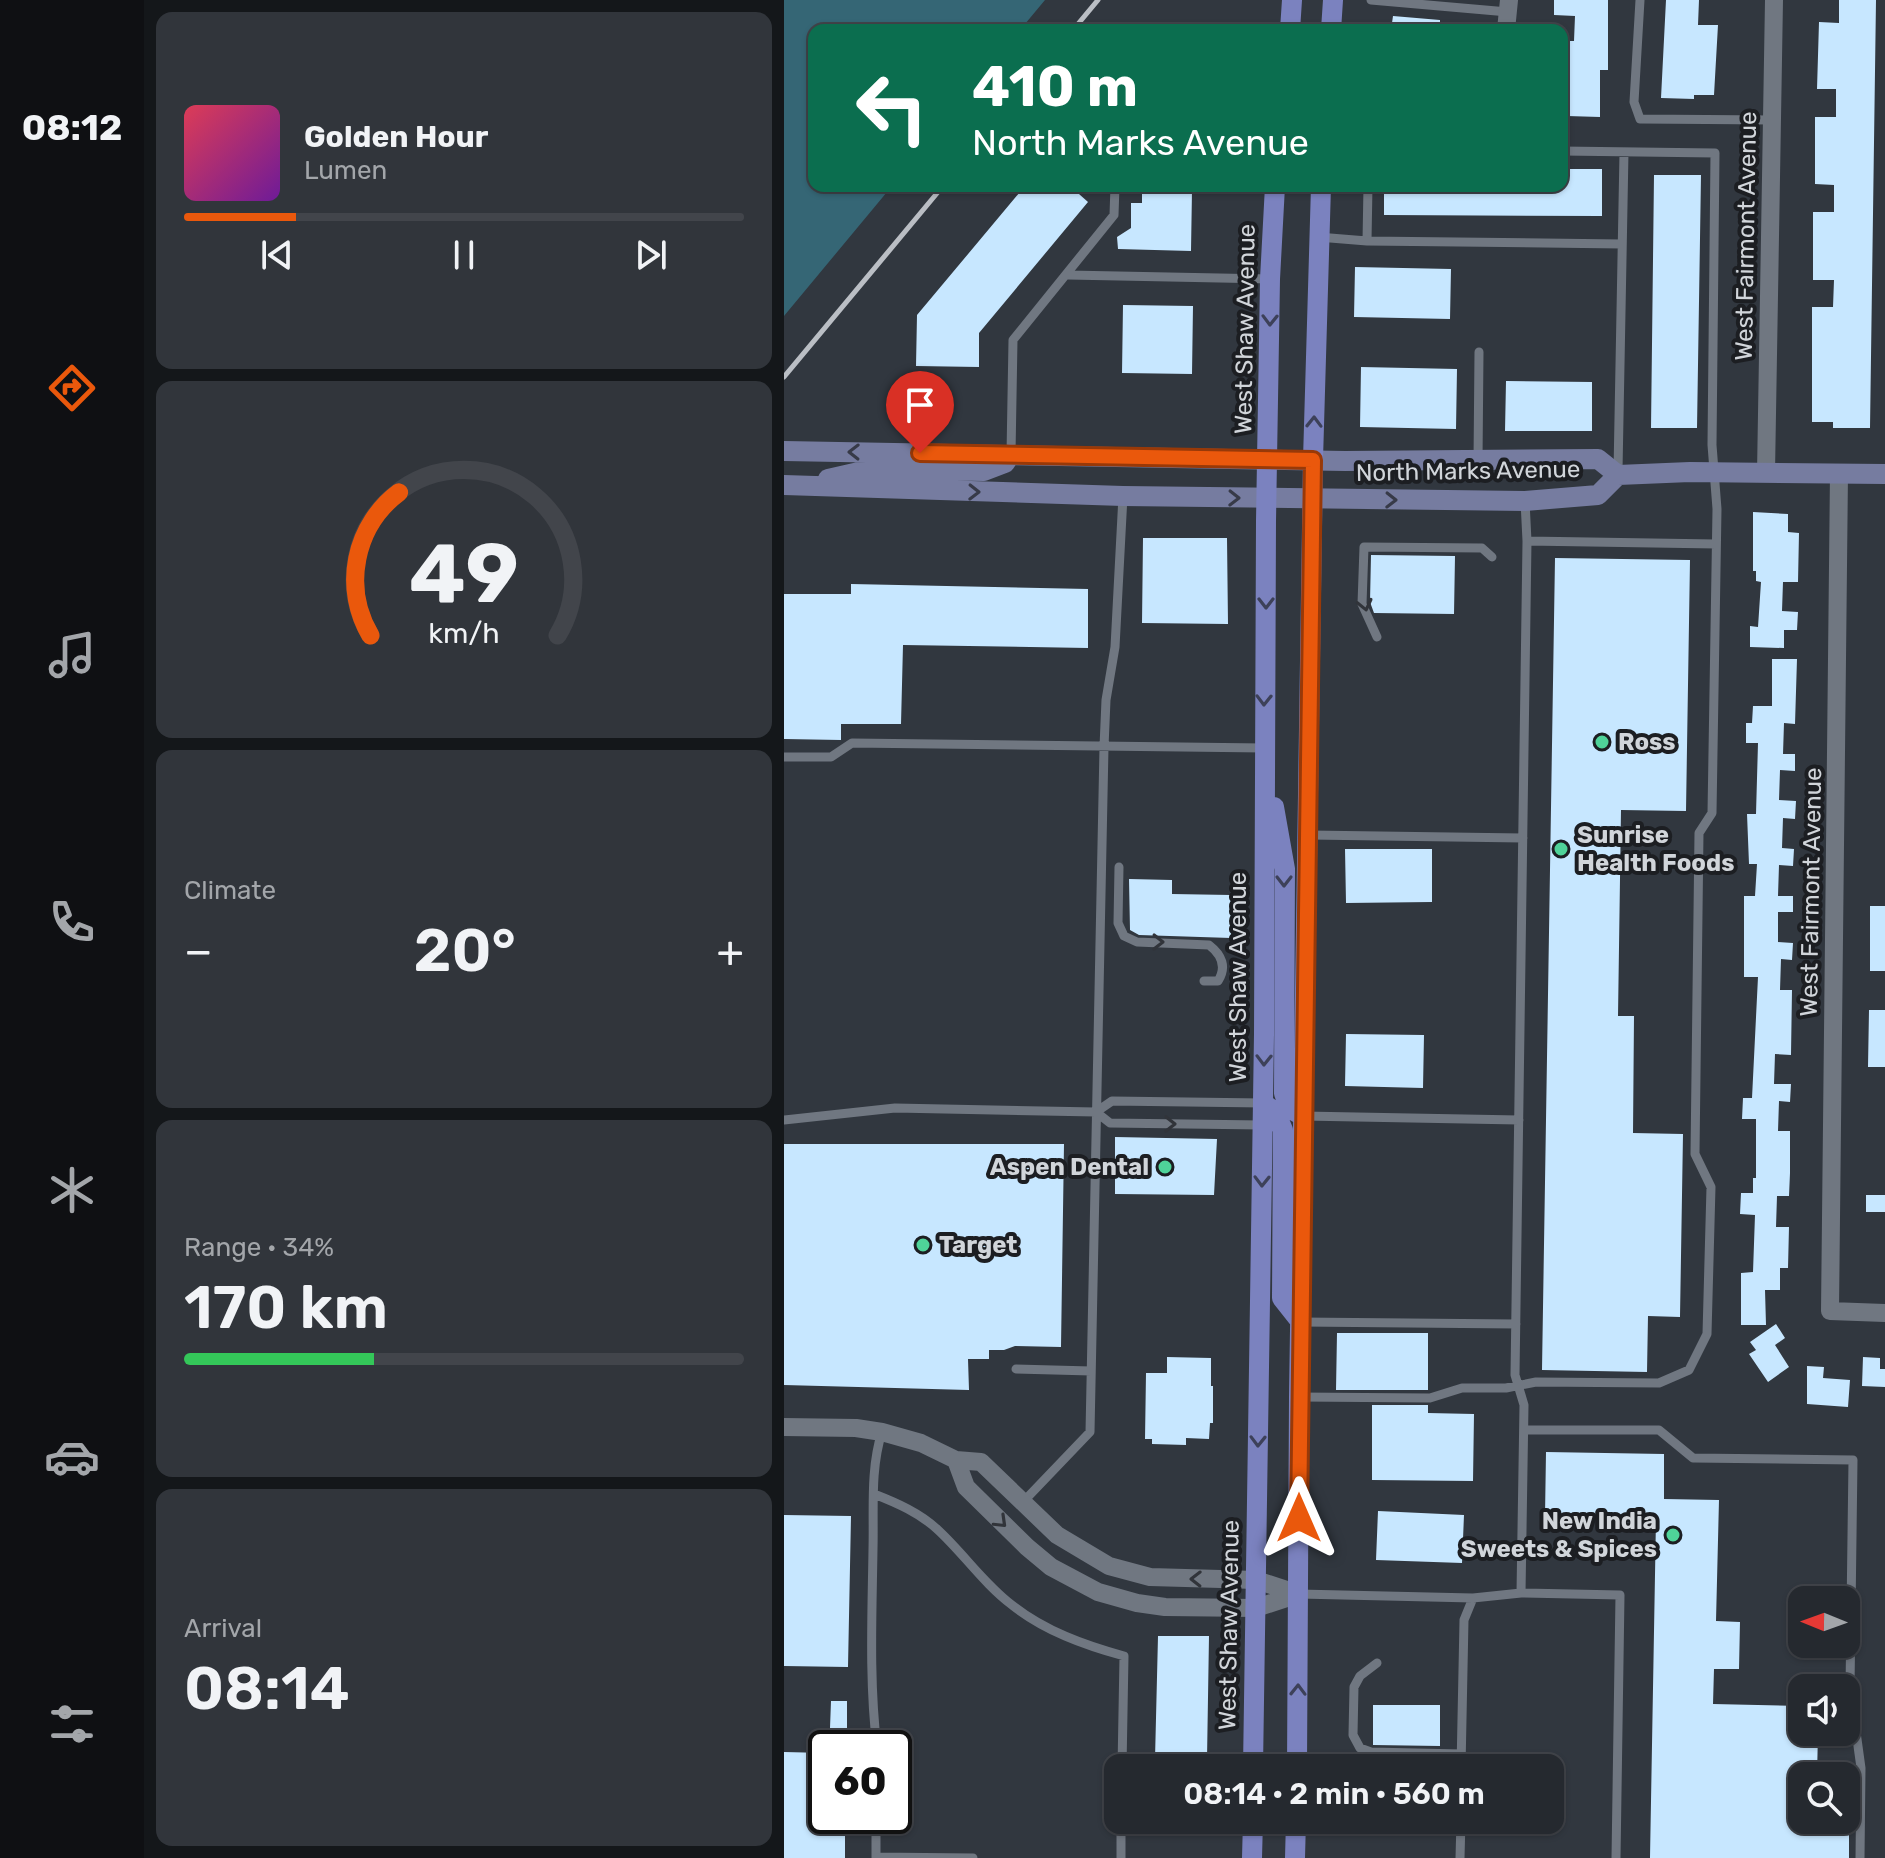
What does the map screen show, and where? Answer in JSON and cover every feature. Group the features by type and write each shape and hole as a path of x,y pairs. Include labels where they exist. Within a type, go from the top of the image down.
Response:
{"main road":[{"path":"1290,24 1292,0"},
{"path":"1331,24 1333,0"},
{"name":"West Shaw Avenue","path":"1253,1754 1270,279 1275,192"},
{"path":"1297,1754 1303,1116 1313,460 1321,192"},
{"name":"North Marks Avenue","path":"784,451 1313,460 1598,459 1618,475 1714,472 1885,474"},
{"path":"790,485 872,469 984,471 1005,463 1011,454"},
{"name":"North Marks Avenue","path":"790,485 1123,496 1525,501 1598,495 1618,475"},
{"path":"1264,748 1285,869 1284,1093 1289,1108 1303,1116"},
{"path":"1263,1103 1276,1113 1283,1130 1282,1298 1301,1322"},
{"path":"1252,1858 1253,1834"},
{"path":"1295,1858 1296,1834"}],"street":[{"name":"West Fairmont Avenue","path":"1766,473 1774,0"},
{"name":"West Fairmont Avenue","path":"1839,473 1830,1311 1885,1313"},
{"path":"784,1427 856,1428 882,1432 921,1443 956,1460 981,1462 1057,1535 1109,1566 1150,1577 1256,1580 1299,1594"},
{"path":"956,1460 966,1487 1033,1553 1079,1584 1137,1603 1165,1607 1256,1608 1299,1594"}],"lane":[{"path":"1371,0 1508,14"},
{"path":"1640,0 1634,102 1640,119 1772,120"},
{"path":"1299,1397 1430,1398 1462,1388 1506,1388 1536,1382 1659,1383 1689,1370 1707,1334 1711,1187 1695,1154 1699,833 1712,813 1716,544 1715,153 1568,151"},
{"path":"1618,475 1624,152"},
{"path":"1011,454 1013,340 1114,215 1115,192"},
{"path":"1367,241 1368,192"},
{"path":"1318,237 1367,241 1622,244"},
{"path":"1068,275 1270,279"},
{"path":"1478,461 1479,352"},
{"path":"1023,1502 1090,1432 1104,747 1106,700 1115,647 1123,496"},
{"path":"1521,1593 1524,1405 1515,1375 1527,541 1525,501"},
{"path":"1527,541 1716,544"},
{"path":"1377,637 1362,604 1364,547 1482,548 1492,557"},
{"path":"784,757 831,757 852,743 1264,748"},
{"path":"1309,835 1523,838"},
{"path":"1119,867 1118,923 1124,936 1137,942 1209,945 1222,959 1224,968 1218,981 1204,981"},
{"path":"784,1120 895,1108 1096,1112 1112,1101 1263,1103"},
{"path":"1096,1112 1110,1123 1262,1125"},
{"path":"1303,1116 1519,1120"},
{"path":"1301,1322 1516,1324"},
{"path":"1016,1369 1091,1371"},
{"path":"1524,1430 1659,1430 1693,1458 1853,1460 1850,1688 1861,1768 1860,1858"},
{"path":"875,1730 871,1691 874,1494 875,1462 882,1432"},
{"path":"874,1494 906,1507 937,1529 991,1586 1023,1613 1063,1636 1124,1656 1122,1754"},
{"path":"1299,1594 1473,1598 1521,1593 1620,1595 1616,1858"},
{"path":"1377,1663 1360,1676 1354,1687 1353,1735 1360,1748 1371,1752 1462,1754 1464,1620 1473,1598"},
{"path":"876,1834 876,1858 973,1858"},
{"path":"1121,1834 1121,1858"},
{"path":"1460,1858 1461,1834"}],"water":[{"path":"784,0 1045,0 1025,24 808,24 808,192 887,192 784,316"}],"building":[{"path":"1554,0 1608,0 1608,70 1600,70 1600,117 1568,116 1568,41 1574,41 1575,16 1554,15"},
{"path":"1666,0 1699,0 1698,25 1718,25 1714,95 1694,95 1694,99 1661,98"},
{"path":"1839,0 1876,0 1870,428 1833,428 1833,422 1812,422 1812,307 1833,307 1834,280 1813,280 1813,212 1834,212 1834,185 1815,184 1815,117 1836,117 1836,89 1817,89 1819,22 1839,23"},
{"path":"1393,16 1440,20 1440,24 1392,24"},
{"path":"1568,169 1602,169 1602,216 1384,215 1384,192 1568,192"},
{"path":"1654,175 1701,175 1697,428 1651,428"},
{"path":"1020,192 1077,192 1088,202 979,333 979,367 916,366 917,315"},
{"path":"1142,192 1192,192 1191,251 1118,249 1117,237 1131,228 1131,203 1142,203"},
{"path":"1355,267 1451,269 1450,319 1354,317"},
{"path":"1123,305 1193,306 1192,374 1122,373"},
{"path":"1361,367 1457,369 1456,429 1360,427"},
{"path":"1506,381 1592,382 1592,431 1505,431"},
{"path":"1753,512 1788,514 1788,532 1799,533 1798,582 1783,582 1782,611 1798,612 1797,630 1784,630 1784,648 1750,647 1750,626 1758,627 1761,582 1756,581 1756,571 1753,571"},
{"path":"1143,538 1227,538 1228,624 1142,623"},
{"path":"1371,555 1455,556 1454,614 1374,613 1370,602"},
{"path":"1555,558 1690,560 1686,811 1621,810 1618,1016 1634,1016 1633,1133 1683,1134 1680,1317 1648,1316 1647,1372 1542,1370"},
{"path":"851,584 1088,589 1088,648 903,645 901,724 841,724 841,740 784,739 784,594 851,594"},
{"path":"1772,659 1797,659 1795,724 1784,723 1783,754 1795,754 1795,771 1780,770 1779,800 1796,801 1795,819 1783,818 1782,848 1794,849 1793,866 1779,865 1778,896 1793,896 1793,912 1778,912 1778,942 1793,943 1792,960 1781,959 1780,990 1792,990 1791,1055 1775,1054 1774,1084 1791,1084 1790,1102 1779,1101 1778,1131 1790,1131 1790,1173 1789,1196 1777,1196 1776,1227 1789,1227 1788,1268 1780,1268 1780,1290 1765,1290 1766,1325 1741,1325 1741,1273 1753,1272 1755,1215 1740,1214 1741,1193 1753,1193 1753,1178 1756,1178 1756,1119 1742,1119 1743,1098 1752,1098 1758,977 1744,977 1744,896 1755,896 1757,864 1749,864 1747,814 1756,814 1758,743 1746,743 1746,723 1752,723 1753,706 1772,706"},
{"path":"1345,849 1432,849 1432,902 1346,903"},
{"path":"1129,879 1172,880 1172,894 1231,895 1231,938 1139,935 1130,930"},
{"path":"1870,906 1885,906 1885,971 1870,971"},
{"path":"1869,1010 1885,1010 1885,1067 1868,1067"},
{"path":"1346,1034 1424,1035 1423,1088 1345,1086"},
{"name":"Aspen Dental","path":"1115,1137 1217,1139 1214,1195 1115,1194"},
{"name":"Target","path":"784,1144 1064,1144 1061,1347 1015,1346 989,1350 989,1359 968,1359 969,1390 784,1385"},
{"path":"1866,1195 1885,1195 1885,1212 1866,1212"},
{"path":"1776,1324 1785,1338 1775,1345 1789,1367 1768,1382 1749,1354 1756,1350 1750,1342"},
{"path":"1337,1333 1428,1333 1428,1390 1336,1390"},
{"path":"1167,1357 1211,1358 1213,1423 1210,1423 1209,1439 1186,1438 1186,1445 1152,1444 1152,1439 1145,1439 1146,1373 1167,1373"},
{"path":"1863,1357 1880,1358 1880,1369 1885,1369 1885,1387 1862,1386"},
{"path":"1807,1366 1824,1367 1823,1378 1850,1380 1848,1407 1807,1404"},
{"path":"1372,1405 1428,1405 1428,1413 1474,1414 1473,1481 1372,1480"},
{"path":"1546,1452 1664,1454 1664,1499 1719,1500 1716,1621 1740,1622 1739,1669 1714,1669 1713,1704 1788,1706 1788,1746 1818,1746 1817,1762 1788,1762 1788,1834 1849,1834 1849,1858 1650,1858 1656,1518 1545,1516"},
{"path":"1378,1511 1464,1515 1462,1563 1376,1560"},
{"path":"784,1515 851,1516 848,1667 784,1666"},
{"path":"1158,1636 1209,1636 1207,1754 1155,1754"},
{"path":"831,1701 847,1701 847,1728 830,1728"},
{"path":"1373,1705 1440,1705 1440,1746 1373,1745"},
{"path":"784,1752 808,1753 808,1834 845,1834 845,1858 784,1858"}],"railway":[{"path":"1078,24 1098,0"},
{"path":"784,377 938,192"}],"place":[{"name":"Ross","path":"1602,742"},
{"name":"Sunrise Health Foods","path":"1561,849"},
{"name":"Aspen Dental","path":"1165,1167"},
{"name":"Target","path":"923,1245"},
{"name":"New India Sweets & Spices","path":"1673,1535"}],"route":[{"path":"920,453 1313,460 1299,1518"}]}
